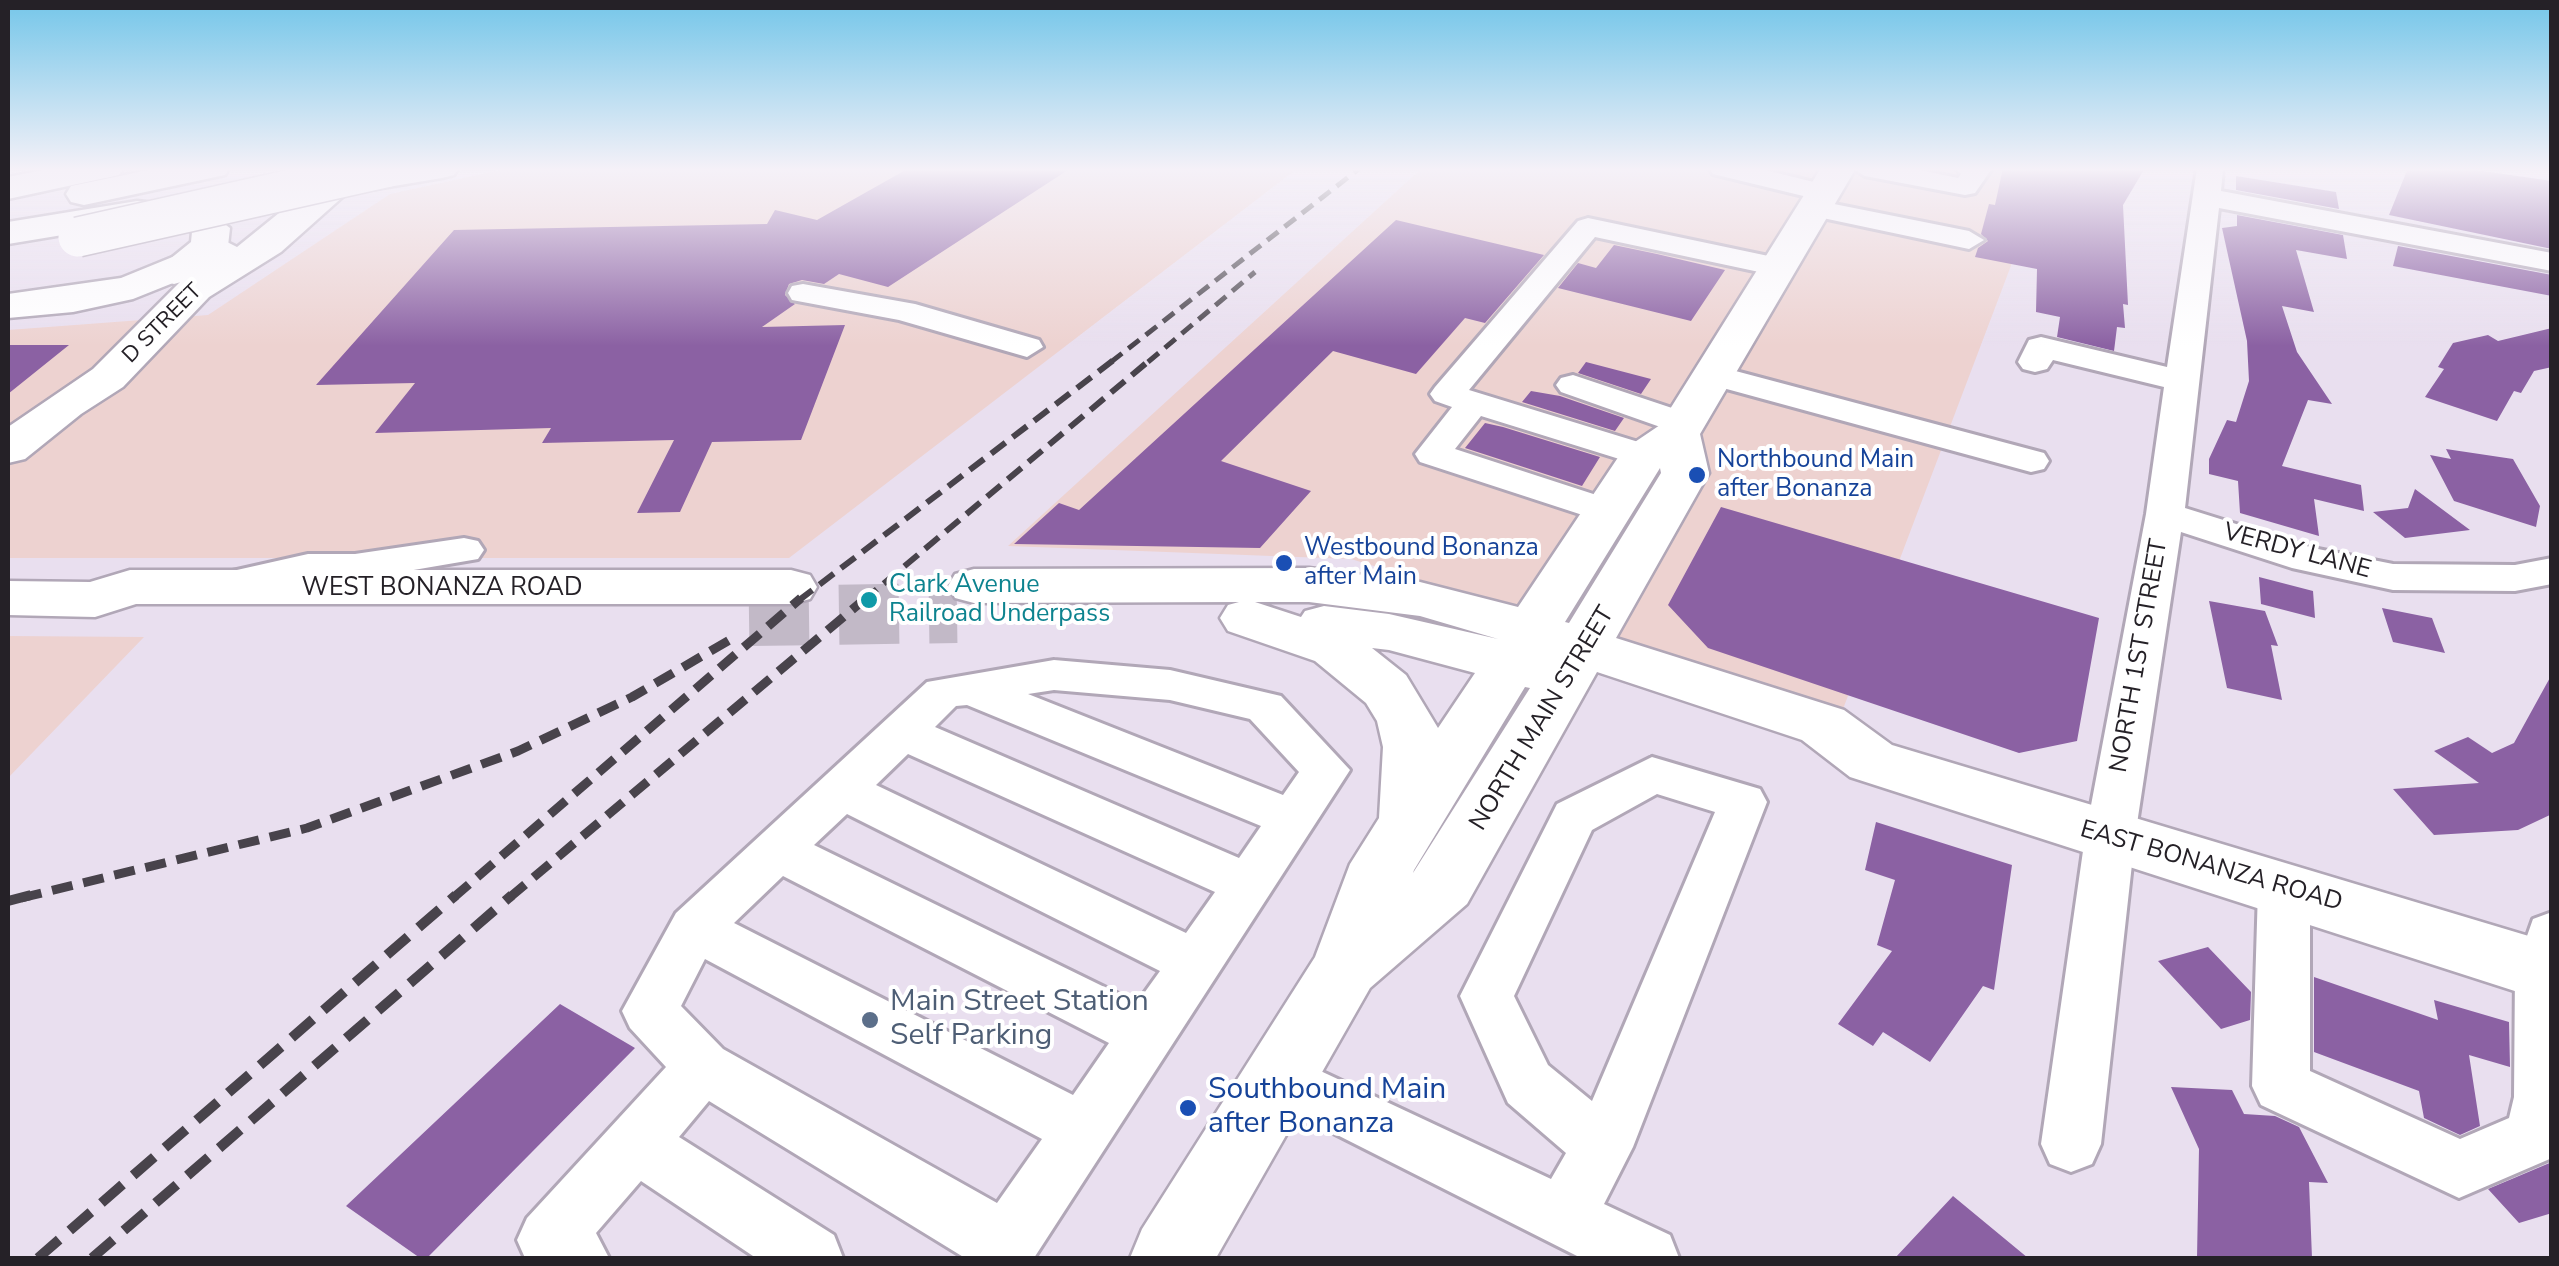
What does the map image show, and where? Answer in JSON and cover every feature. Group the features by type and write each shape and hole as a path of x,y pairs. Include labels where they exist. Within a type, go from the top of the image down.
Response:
{"main road":[{"path":"8,251 94,227"},
{"path":"90,228 95,227"},
{"path":"8,233 95,227"},
{"path":"174,272 208,246 210,227"},
{"name":"D STREET","path":"65,404 80,378 129,324 126,316 134,305 200,269 253,227"},
{"name":"D STREET","path":"9,448 65,404 108,378 194,289 268,244 283,227"},
{"name":"NORTH MAIN STREET","path":"1345,969 1444,886 1550,655 1593,533 1713,375 1802,227"},
{"path":"8,306 104,294 174,272 238,237"},
{"path":"8,321 71,317 134,305 216,274"},
{"name":"NORTH MAIN STREET","path":"1171,1258 1345,969 1383,864 1410,822 1550,655 1685,472 1668,438"},
{"path":"1387,594 1483,592 1519,583 1593,533"},
{"path":"1246,582 1387,594 1471,610 1550,655 1390,632 1248,618 965,599 1246,582"},
{"name":"WEST BONANZA ROAD","path":"8,598 95,600 130,587 770,602 272,619 107,612 95,600"},
{"path":"1248,618 1335,648 1386,689 1406,718 1413,747 1410,822"},
{"name":"EAST BONANZA ROAD","path":"1550,655 1815,762 1871,761 2284,890 2548,959"}],"street":[{"path":"1588,227 1447,394 1473,403 1668,438"},
{"path":"1588,227 1778,267"},
{"path":"1932,227 1969,240"},
{"name":"NORTH 1ST STREET","path":"2070,1144 2110,837 2165,514 2203,227"},
{"path":"2400,227 2552,262"},
{"path":"803,294 904,311 1027,348"},
{"path":"2041,346 2182,382"},
{"path":"1713,375 2031,461"},
{"path":"1574,386 1668,438"},
{"path":"1473,403 1433,454 1593,533"},
{"name":"VERDY LANE","path":"2165,514 2306,559 2393,577 2515,578 2552,571"},
{"path":"205,589 308,568 355,567 464,550"},
{"path":"1054,675 1170,685 1265,708 1326,770 1002,1252 703,1066 650,1011 696,928 902,732 943,693 1054,675"},
{"path":"970,689 1293,819"},
{"path":"902,732 1249,885"},
{"path":"1564,1216 1603,1147 1742,802 1652,776 1574,817 1487,996 1528,1084 1603,1147"},
{"path":"842,790 1196,963"},
{"path":"778,850 1148,1035"},
{"path":"2284,890 2281,1086 2459,1169 2536,1136 2543,1097 2548,959"},
{"path":"696,928 1083,1130"},
{"path":"553,1252 636,1143 703,1066"},
{"path":"1280,1078 1647,1258"},
{"path":"636,1143 811,1258"}],"shaded area":[{"path":"340,227 1221,227 789,558 8,558 8,330 208,315"},
{"path":"1357,227 2026,227 1843,709 1351,559 1008,546"},
{"path":"8,636 144,637 8,778"}],"building":[{"path":"980,227 888,287 839,274 824,284 802,280 789,284 785,295 795,304 762,327 845,325 801,440 712,442 680,512 637,513 674,440 542,443 551,428 375,433 415,383 316,385 454,230"},
{"path":"1388,227 1426,227 1544,255 1485,323 1465,318 1416,374 1333,351 1221,461 1311,491 1260,548 1014,544 1059,503 1079,510"},
{"path":"1983,227 2124,227 2128,305 2123,304 2125,328 2117,327 2114,351 2057,337 2060,317 2036,312 2037,269 1975,257 1978,248 1988,241 1981,234"},
{"path":"2301,227 2343,235 2347,259 2296,250 2314,312 2282,306 2297,352 2332,404 2308,400 2282,466 2361,485 2364,511 2314,499 2319,536 2240,513 2238,481 2209,474 2209,459 2227,420 2236,422 2249,381 2247,341 2222,228"},
{"path":"2447,227 2552,227 2552,249"},
{"path":"1614,245 1725,270 1691,321 1558,288 1578,263 1596,268"},
{"path":"2398,246 2552,275 2552,296 2393,266"},
{"path":"2552,328 2552,367 2534,371 2521,393 2514,391 2497,421 2425,397 2444,369 2438,367 2453,343 2488,335 2498,341"},
{"path":"8,345 69,345 8,394"},
{"path":"1586,362 1651,379 1641,394 1578,373"},
{"path":"1531,391 1560,396 1624,418 1615,431 1522,402"},
{"path":"1485,423 1600,457 1582,486 1465,448"},
{"path":"2446,449 2513,459 2540,506 2536,527 2454,501 2430,455 2451,459"},
{"path":"2415,489 2470,530 2405,538 2373,512 2408,508"},
{"path":"1721,507 2099,618 2077,741 2019,753 1708,648 1668,605"},
{"path":"2259,577 2313,591 2315,618 2261,604"},
{"path":"2209,601 2265,611 2278,646 2271,645 2282,700 2227,688"},
{"path":"2382,608 2432,618 2445,653 2393,642"},
{"path":"2552,674 2552,814 2518,830 2434,835 2393,789 2479,783 2434,751 2468,737 2492,753 2514,743"},
{"path":"1876,822 2012,865 1994,990 1983,986 1930,1062 1883,1032 1873,1046 1838,1024 1892,951 1877,945 1895,880 1865,870"},
{"path":"2208,947 2251,992 2250,1020 2221,1029 2158,961"},
{"path":"2314,977 2438,1020 2434,1000 2509,1022 2510,1067 2469,1055 2480,1126 2460,1135 2424,1118 2419,1091 2314,1052"},
{"path":"560,1004 635,1048 427,1258 420,1258 346,1206"},
{"path":"2171,1087 2232,1090 2244,1114 2275,1116 2299,1127 2328,1183 2309,1182 2312,1258 2197,1258 2199,1149"},
{"path":"2552,1162 2552,1213 2519,1223 2488,1189"},
{"path":"1953,1196 2028,1258 1895,1258"}],"tunnel":[{"path":"749,616 957,613"}],"railway":[{"path":"1111,362 1284,227"},
{"path":"1148,362 1255,272"},
{"path":"798,601 1115,359"},
{"path":"863,601 1151,359"},
{"path":"453,898 801,598"},
{"path":"509,898 866,598"},
{"path":"21,898 307,828 518,751 632,697 738,635"},
{"path":"8,901 31,895"},
{"path":"38,1258 456,895"},
{"path":"92,1258 512,895"}],"place":[{"name":"Northbound Main after Bonanza","path":"1697,475"},
{"name":"Westbound Bonanza after Main","path":"1284,563"},
{"name":"Clark Avenue Railroad Underpass","path":"869,600"},
{"name":"Main Street Station Self Parking","path":"870,1020"},
{"name":"Southbound Main after Bonanza","path":"1188,1108"}]}
